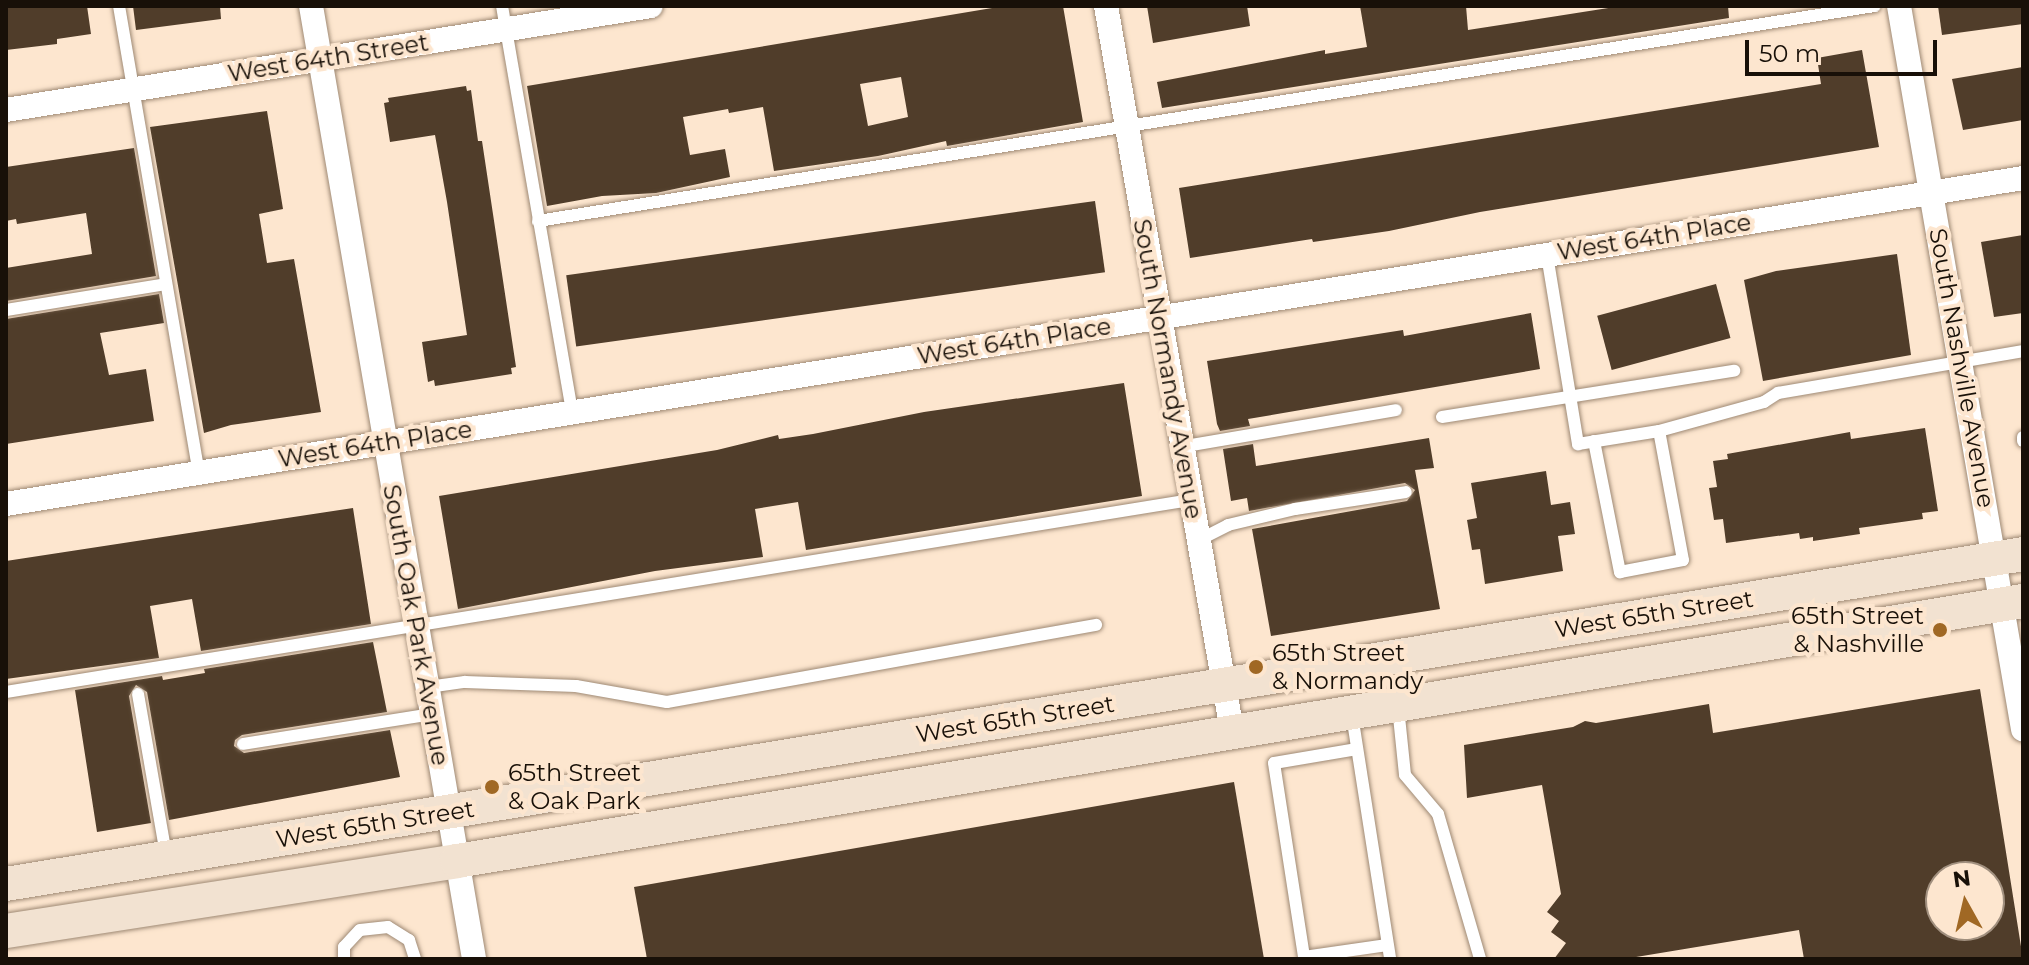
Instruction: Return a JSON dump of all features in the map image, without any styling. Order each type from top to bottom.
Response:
[{"type":"street","name":"South Oak Park Avenue","points":[[311,6],[474,959]]},
{"type":"street","name":"West 64th Street","points":[[6,110],[320,59],[504,18],[651,6]]},
{"type":"street","name":"South Normandy Avenue","points":[[1106,6],[1180,447],[1232,731]]},
{"type":"street","name":"South Nashville Avenue","points":[[1899,6],[1961,362],[2009,556],[2023,729]]},
{"type":"street","name":"West 64th Place","points":[[6,504],[2023,178]]},
{"type":"street","name":"West 65th Street","points":[[6,884],[2009,556]]},
{"type":"street","name":"West 65th Street","points":[[6,931],[457,861],[2012,603]]},
{"type":"lane","points":[[119,6],[199,473]]},
{"type":"lane","points":[[538,221],[1875,6]]},
{"type":"lane","points":[[504,18],[572,412]]},
{"type":"lane","points":[[1547,255],[1578,444],[1659,431],[1764,402],[1778,393],[2023,351]]},
{"type":"lane","points":[[6,310],[166,284]]},
{"type":"lane","points":[[1442,417],[1734,371]]},
{"type":"lane","points":[[1180,447],[1396,410]]},
{"type":"lane","points":[[1594,441],[1620,572],[1683,560],[1659,431]]},
{"type":"lane","points":[[1197,541],[1228,525],[1295,509],[1406,492]]},
{"type":"lane","points":[[6,692],[1190,500]]},
{"type":"lane","points":[[428,687],[465,682],[576,686],[667,702],[1096,625]]},
{"type":"lane","points":[[138,694],[167,858]]},
{"type":"lane","points":[[1397,704],[1405,775],[1438,814],[1480,959]]},
{"type":"lane","points":[[1351,712],[1390,959]]},
{"type":"lane","points":[[243,744],[433,714]]},
{"type":"lane","points":[[1357,749],[1274,763],[1278,792],[1304,957],[1387,945]]},
{"type":"lane","points":[[344,959],[344,947],[351,937],[372,927],[400,931],[409,940],[415,959]]},
{"type":"building","points":[[6,6],[87,6],[91,34],[57,39],[57,44],[6,50]]},
{"type":"building","points":[[133,6],[220,6],[221,19],[136,30]]},
{"type":"building","points":[[1004,6],[1063,6],[1083,122],[947,146],[946,141],[878,156],[774,171],[763,107],[729,113],[728,109],[683,117],[690,155],[725,149],[730,177],[656,193],[602,196],[547,206],[527,86]],"holes":[[[901,77],[908,117],[868,126],[860,84]]]},
{"type":"building","points":[[1147,6],[1247,6],[1250,26],[1153,43]]},
{"type":"building","points":[[1360,6],[1466,6],[1468,30],[1621,6],[1728,6],[1729,18],[1162,108],[1157,82],[1325,50],[1325,54],[1367,47]]},
{"type":"building","points":[[1938,6],[2023,6],[2023,24],[1942,35]]},
{"type":"building","points":[[1862,50],[1879,147],[1480,212],[1389,231],[1313,242],[1312,239],[1190,258],[1179,188],[1821,84],[1817,58]]},
{"type":"building","points":[[2023,67],[2023,120],[1963,130],[1952,79]]},
{"type":"building","points":[[466,86],[467,91],[471,90],[478,141],[482,141],[516,367],[511,368],[512,374],[435,386],[434,380],[428,382],[422,342],[467,335],[435,135],[390,142],[384,103],[389,102],[388,98]]},
{"type":"building","points":[[267,111],[283,209],[259,214],[267,263],[294,259],[321,412],[231,425],[204,433],[150,127]]},
{"type":"building","points":[[134,148],[156,276],[6,301],[6,268],[92,254],[86,213],[17,224],[16,219],[6,221],[6,167]]},
{"type":"building","points":[[1095,201],[1105,272],[576,347],[566,275]]},
{"type":"building","points":[[2023,235],[2023,313],[1994,317],[1981,242]]},
{"type":"building","points":[[1897,254],[1911,355],[1763,381],[1744,280],[1776,271]]},
{"type":"building","points":[[1716,284],[1730,338],[1612,370],[1597,316]]},
{"type":"building","points":[[159,294],[164,323],[100,333],[109,375],[146,369],[154,421],[6,444],[6,319]]},
{"type":"building","points":[[1531,313],[1540,369],[1248,419],[1250,426],[1220,431],[1217,424],[1207,361],[1403,330],[1404,336]]},
{"type":"building","points":[[1124,383],[1142,496],[806,550],[798,502],[755,509],[763,557],[655,571],[458,609],[439,496],[717,450],[778,435],[779,439],[813,434],[924,412]]},
{"type":"building","points":[[1925,428],[1938,511],[1922,513],[1923,519],[1859,528],[1860,534],[1813,541],[1813,537],[1800,539],[1799,533],[1726,543],[1723,519],[1714,520],[1709,488],[1717,487],[1713,461],[1728,459],[1727,454],[1850,432],[1851,439]]},
{"type":"building","points":[[1429,438],[1434,468],[1415,470],[1440,609],[1271,636],[1252,529],[1407,501],[1415,490],[1405,483],[1249,511],[1247,498],[1231,501],[1223,449],[1253,444],[1256,466]]},
{"type":"building","points":[[1546,471],[1551,505],[1570,502],[1575,534],[1558,536],[1563,571],[1485,584],[1480,549],[1472,550],[1467,520],[1477,518],[1471,483]]},
{"type":"building","points":[[353,508],[371,624],[201,651],[192,599],[150,606],[159,658],[6,679],[6,561]]},
{"type":"building","points":[[373,642],[387,712],[242,735],[235,740],[234,746],[244,753],[390,730],[400,777],[169,820],[147,692],[136,685],[129,696],[151,823],[97,832],[75,690],[162,676],[163,680],[205,673],[204,669]]},
{"type":"building","points":[[1980,689],[2023,959],[1804,959],[1799,930],[1624,959],[1554,959],[1566,943],[1551,932],[1559,921],[1547,912],[1561,894],[1542,785],[1467,798],[1464,745],[1573,727],[1585,721],[1596,723],[1709,704],[1713,733]]},
{"type":"building","points":[[1234,782],[1264,959],[647,959],[634,887]]},
{"type":"place","name":"65th Street & Nashville","points":[[1940,630]]},
{"type":"place","name":"65th Street & Normandy","points":[[1256,667]]},
{"type":"place","name":"65th Street & Oak Park","points":[[492,787]]}]
